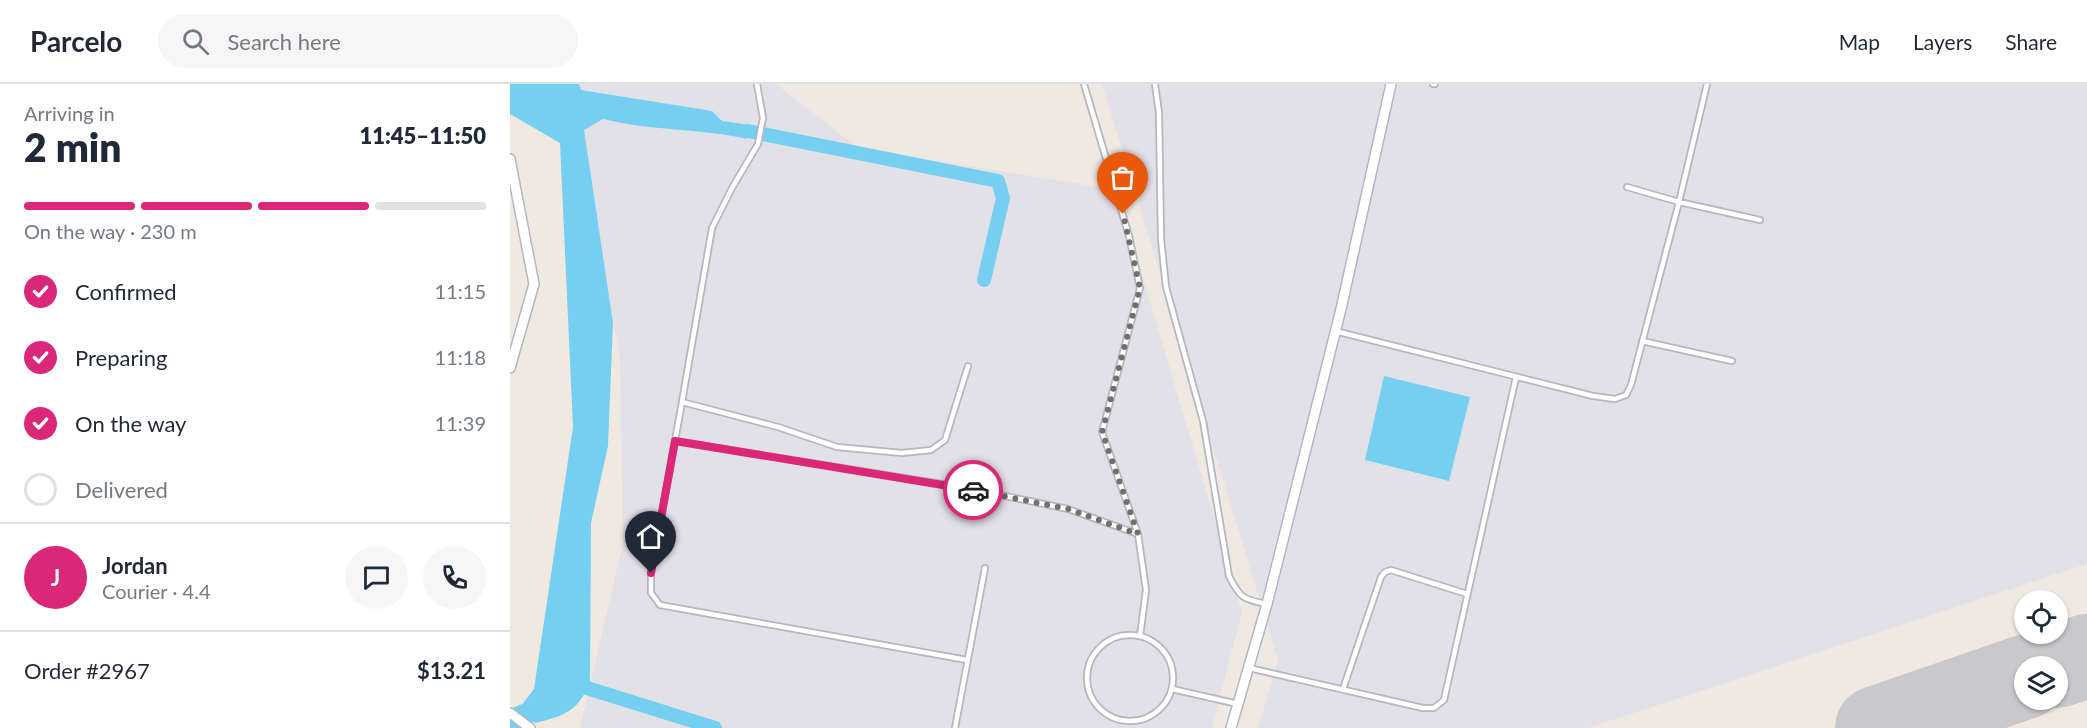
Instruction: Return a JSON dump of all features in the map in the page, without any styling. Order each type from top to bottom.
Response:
[{"type":"street","points":[[1232,728],[1267,604],[1335,332],[1391,84]]},
{"type":"street","points":[[510,159],[534,284],[510,368]]},
{"type":"street","points":[[510,713],[530,728]]},
{"type":"lane","points":[[757,84],[763,118],[758,144],[712,228],[651,573],[651,593],[660,605],[967,660]]},
{"type":"lane","points":[[1084,84],[1129,236],[1140,288],[1102,432],[1138,534],[1146,590],[1140,636]]},
{"type":"lane","points":[[1155,84],[1159,113],[1161,239],[1166,287],[1203,422],[1228,576],[1238,594],[1267,604]]},
{"type":"lane","points":[[1335,332],[1593,396],[1615,399],[1626,395],[1631,385],[1679,202],[1707,84]]},
{"type":"lane","points":[[1627,187],[1679,202],[1760,220]]},
{"type":"lane","points":[[1642,341],[1732,361]]},
{"type":"lane","points":[[682,402],[778,427],[837,447],[902,453],[931,450],[945,440],[968,366]]},
{"type":"lane","points":[[1248,668],[1424,708],[1434,708],[1444,700],[1516,377]]},
{"type":"lane","points":[[675,441],[967,488],[1068,509],[1138,534]]},
{"type":"lane","points":[[955,728],[985,568]]},
{"type":"lane","points":[[1343,689],[1385,572],[1391,570],[1467,594]]},
{"type":"lane","points":[[1126,635],[1140,636],[1154,642],[1165,652],[1172,665],[1174,679],[1172,689],[1165,705],[1155,714],[1143,720],[1131,722],[1118,720],[1105,713],[1095,702],[1089,689],[1088,674],[1091,660],[1100,648],[1112,639],[1126,635]]},
{"type":"lane","points":[[1172,689],[1238,704]]},
{"type":"lane","points":[[1115,728],[1118,720]]},
{"type":"shaded area","points":[[567,84],[776,84],[858,148],[1117,190],[1242,612],[1212,728],[580,728],[623,543],[620,358]]},
{"type":"shaded area","points":[[1102,84],[2087,84],[2087,564],[1588,728],[1258,728],[1278,660]]},
{"type":"water","points":[[510,84],[579,84],[581,90],[712,111],[722,121],[749,125],[747,139],[729,135],[639,126],[603,119],[584,130],[613,323],[608,446],[591,523],[590,680],[581,699],[570,710],[554,718],[535,723],[518,710],[534,689],[573,427],[560,143],[510,114]]},
{"type":"water","points":[[1384,376],[1470,397],[1449,481],[1365,460]]},
{"type":"waterway","points":[[748,131],[998,181],[1003,198],[984,280]]},
{"type":"waterway","points":[[587,688],[715,728]]},
{"type":"waterway","points":[[510,721],[524,715]]},
{"type":"runway","points":[[2068,662],[2087,656]]},
{"type":"runway","points":[[1877,728],[2014,681]]},
{"type":"way so far","points":[[973,490],[1068,509],[1138,534],[1102,432],[1140,288],[1123,214]]},
{"type":"route","points":[[651,573],[675,441],[973,490]]}]
